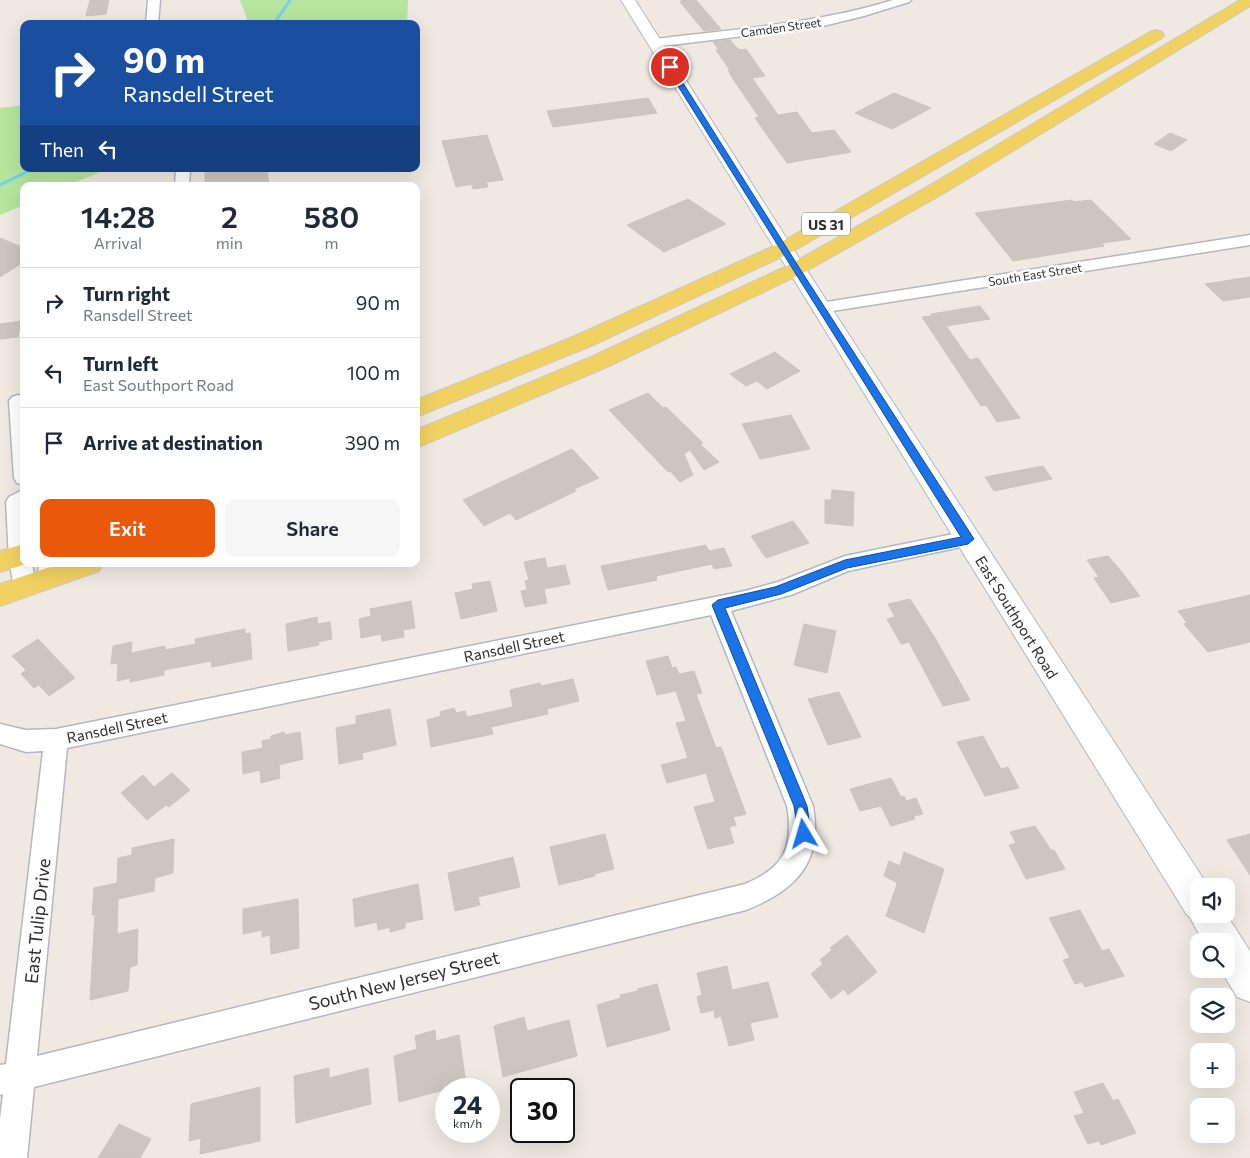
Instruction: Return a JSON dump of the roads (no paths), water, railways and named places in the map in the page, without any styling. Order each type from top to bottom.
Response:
[{"type":"main road","name":"East Southport Road","points":[[628,0],[820,308],[1190,889]]},
{"type":"main road","name":"US 31","points":[[420,407],[584,341],[783,249],[1216,0]]},
{"type":"main road","name":"US 31","points":[[420,438],[599,362],[796,269],[939,188],[1250,0]]},
{"type":"main road","points":[[31,580],[78,567]]},
{"type":"main road","points":[[1235,960],[1250,984]]},
{"type":"street","points":[[152,20],[154,0]]},
{"type":"street","name":"Camden Street","points":[[655,42],[823,22],[905,0]]},
{"type":"street","name":"South East Street","points":[[820,308],[1250,240]]},
{"type":"street","points":[[14,401],[20,447]]},
{"type":"street","points":[[15,557],[16,502],[20,499]]},
{"type":"street","name":"Ransdell Street","points":[[56,740],[718,605],[777,591],[845,564],[968,539]]},
{"type":"street","points":[[22,567],[31,580]]},
{"type":"street","name":"South New Jersey Street","points":[[10,1077],[746,897],[776,882],[796,861],[804,834],[800,806],[718,605]]},
{"type":"street","points":[[0,734],[26,741],[56,740]]},
{"type":"street","name":"East Tulip Drive","points":[[11,1158],[10,1077],[56,740]]},
{"type":"waterway","points":[[277,20],[290,0]]},
{"type":"waterway","points":[[0,185],[27,172]]}]
